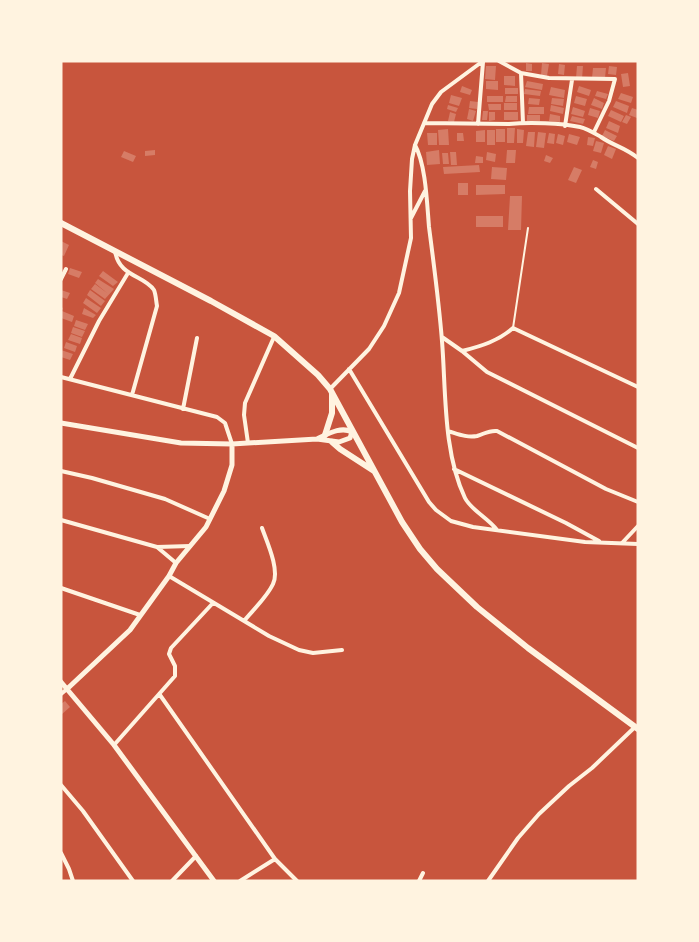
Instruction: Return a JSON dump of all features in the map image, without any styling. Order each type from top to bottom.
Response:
[{"type":"main road","points":[[61,223],[212,301],[274,336],[318,375],[331,391],[402,522],[420,549],[452,584],[528,648],[636,728]]},
{"type":"main road","points":[[325,436],[332,413],[331,391]]},
{"type":"main road","points":[[332,442],[376,472]]},
{"type":"street","points":[[499,61],[521,73],[548,78],[572,80],[615,79],[608,101],[594,132]]},
{"type":"street","points":[[331,391],[369,349],[384,326],[399,293],[411,238],[411,167],[415,145],[432,104],[441,92],[483,62]]},
{"type":"street","points":[[478,124],[483,62]]},
{"type":"street","points":[[521,73],[523,123]]},
{"type":"street","points":[[565,126],[572,80]]},
{"type":"street","points":[[424,124],[523,123],[580,127],[625,148],[638,158]]},
{"type":"street","points":[[415,145],[420,154],[425,191],[442,337],[448,432],[454,469],[468,502],[490,521],[497,530]]},
{"type":"street","points":[[596,189],[638,224]]},
{"type":"street","points":[[411,219],[425,191]]},
{"type":"street","points":[[115,250],[116,257],[128,273],[152,288],[157,306],[132,395]]},
{"type":"street","points":[[61,279],[66,269]]},
{"type":"street","points":[[70,379],[99,321],[128,273]]},
{"type":"street","points":[[462,351],[501,338],[513,328],[638,387]]},
{"type":"street","points":[[248,443],[244,415],[245,403],[274,336]]},
{"type":"street","points":[[442,337],[487,372],[638,448]]},
{"type":"street","points":[[183,409],[197,338]]},
{"type":"street","points":[[349,369],[428,502],[451,521],[473,527],[585,542],[600,541],[638,544]]},
{"type":"street","points":[[61,377],[222,419],[232,444],[232,465],[224,491],[210,519],[176,563],[169,576],[130,630],[61,694]]},
{"type":"street","points":[[61,423],[181,443],[232,444],[317,439],[332,442],[350,438],[352,432],[347,429],[317,439]]},
{"type":"street","points":[[448,432],[469,437],[497,431],[606,489],[638,502]]},
{"type":"street","points":[[454,469],[600,541]]},
{"type":"street","points":[[61,471],[92,478],[165,500],[210,519]]},
{"type":"street","points":[[61,520],[157,547],[190,546]]},
{"type":"street","points":[[622,543],[638,526]]},
{"type":"street","points":[[244,621],[273,584],[275,577],[272,556],[262,528]]},
{"type":"street","points":[[157,547],[176,563]]},
{"type":"street","points":[[169,576],[269,636],[299,650],[313,653],[342,650]]},
{"type":"street","points":[[61,588],[140,615]]},
{"type":"street","points":[[114,745],[173,679],[176,672],[175,666],[170,659],[171,648],[213,603]]},
{"type":"street","points":[[61,682],[114,745],[214,881]]},
{"type":"street","points":[[160,695],[275,859],[297,881]]},
{"type":"street","points":[[488,881],[518,838],[539,814],[636,728]]},
{"type":"street","points":[[61,785],[83,811],[133,881]]},
{"type":"street","points":[[61,853],[70,869],[73,881]]},
{"type":"street","points":[[172,881],[196,856]]},
{"type":"street","points":[[240,881],[275,859]]},
{"type":"street","points":[[418,881],[423,873]]},
{"type":"lane","points":[[513,328],[528,228]]},
{"type":"building","points":[[526,63],[532,64],[532,71],[526,71]]},
{"type":"building","points":[[542,63],[549,64],[547,76],[541,75]]},
{"type":"building","points":[[559,64],[565,65],[564,75],[558,74]]},
{"type":"building","points":[[486,66],[496,66],[495,80],[485,79]]},
{"type":"building","points":[[577,66],[583,66],[582,79],[576,78]]},
{"type":"building","points":[[609,66],[617,67],[616,75],[608,74]]},
{"type":"building","points":[[593,68],[606,68],[605,78],[592,78]]},
{"type":"building","points":[[628,73],[630,86],[623,87],[621,74]]},
{"type":"building","points":[[504,76],[515,76],[515,86],[504,85]]},
{"type":"building","points":[[486,81],[498,81],[498,90],[486,89]]},
{"type":"building","points":[[527,81],[543,84],[542,90],[525,87]]},
{"type":"building","points":[[462,86],[472,90],[470,95],[460,92]]},
{"type":"building","points":[[579,86],[591,90],[589,96],[577,92]]},
{"type":"building","points":[[551,87],[565,90],[564,98],[549,95]]},
{"type":"building","points":[[505,88],[518,88],[518,94],[505,94]]},
{"type":"building","points":[[525,89],[541,91],[540,96],[524,94]]},
{"type":"building","points":[[597,91],[608,94],[606,99],[595,96]]},
{"type":"building","points":[[621,93],[633,97],[631,103],[618,99]]},
{"type":"building","points":[[451,95],[462,98],[459,106],[449,103]]},
{"type":"building","points":[[487,96],[503,96],[503,102],[487,102]]},
{"type":"building","points":[[506,96],[517,96],[517,102],[505,102]]},
{"type":"building","points":[[576,96],[587,99],[585,106],[574,103]]},
{"type":"building","points":[[529,98],[540,99],[539,105],[528,104]]},
{"type":"building","points":[[552,98],[564,99],[563,106],[551,104]]},
{"type":"building","points":[[594,98],[604,103],[602,109],[591,105]]},
{"type":"building","points":[[470,101],[478,102],[477,109],[469,108]]},
{"type":"building","points":[[616,101],[629,106],[627,113],[613,107]]},
{"type":"building","points":[[504,103],[517,103],[517,110],[504,110]]},
{"type":"building","points":[[488,104],[501,104],[501,110],[489,110]]},
{"type":"building","points":[[448,105],[458,108],[456,112],[447,109]]},
{"type":"building","points":[[551,105],[564,108],[563,114],[550,111]]},
{"type":"building","points":[[529,107],[544,107],[544,114],[528,114]]},
{"type":"building","points":[[573,107],[585,111],[583,117],[571,114]]},
{"type":"building","points":[[590,108],[600,111],[598,118],[588,115]]},
{"type":"building","points":[[632,108],[638,110],[637,118],[629,115]]},
{"type":"building","points":[[469,109],[476,111],[473,121],[467,119]]},
{"type":"building","points":[[611,110],[624,116],[621,122],[608,116]]},
{"type":"building","points":[[483,111],[488,111],[487,120],[482,120]]},
{"type":"building","points":[[450,112],[456,114],[454,122],[448,121]]},
{"type":"building","points":[[489,112],[495,112],[495,120],[489,121]]},
{"type":"building","points":[[504,112],[518,112],[518,120],[504,120]]},
{"type":"building","points":[[550,114],[560,116],[560,122],[549,121]]},
{"type":"building","points":[[527,115],[540,115],[540,121],[527,121]]},
{"type":"building","points":[[626,115],[631,117],[627,124],[622,122]]},
{"type":"building","points":[[572,116],[585,119],[583,124],[570,121]]},
{"type":"building","points":[[609,121],[620,126],[618,133],[606,128]]},
{"type":"building","points":[[507,128],[515,128],[514,143],[507,143]]},
{"type":"building","points":[[448,129],[449,145],[439,145],[438,130]]},
{"type":"building","points":[[496,129],[505,129],[505,142],[496,142]]},
{"type":"building","points":[[517,129],[524,130],[523,143],[517,143]]},
{"type":"building","points":[[485,130],[485,142],[476,142],[476,131]]},
{"type":"building","points":[[487,130],[495,130],[495,145],[487,145]]},
{"type":"building","points":[[605,130],[617,136],[614,141],[602,136]]},
{"type":"building","points":[[528,132],[535,132],[534,147],[526,146]]},
{"type":"building","points":[[538,132],[546,133],[544,148],[536,147]]},
{"type":"building","points":[[427,133],[437,133],[437,145],[428,145]]},
{"type":"building","points":[[457,133],[463,133],[464,141],[457,141]]},
{"type":"building","points":[[549,133],[555,134],[554,144],[547,143]]},
{"type":"building","points":[[558,134],[565,136],[563,145],[556,143]]},
{"type":"building","points":[[569,134],[580,137],[577,145],[567,142]]},
{"type":"building","points":[[588,137],[595,138],[593,146],[587,145]]},
{"type":"building","points":[[596,141],[604,143],[601,153],[593,151]]},
{"type":"building","points":[[608,146],[616,149],[612,159],[604,155]]},
{"type":"building","points":[[155,150],[155,155],[145,156],[145,151]]},
{"type":"building","points":[[439,150],[440,164],[427,165],[426,152]]},
{"type":"building","points":[[507,150],[516,150],[515,163],[506,163]]},
{"type":"building","points":[[124,151],[136,156],[133,162],[121,157]]},
{"type":"building","points":[[450,152],[456,152],[457,165],[451,165]]},
{"type":"building","points":[[487,152],[496,154],[495,162],[486,160]]},
{"type":"building","points":[[442,153],[448,153],[449,164],[443,164]]},
{"type":"building","points":[[546,155],[553,158],[550,163],[544,161]]},
{"type":"building","points":[[476,156],[483,157],[483,163],[475,163]]},
{"type":"building","points":[[593,160],[598,162],[596,169],[590,167]]},
{"type":"building","points":[[479,165],[480,172],[444,174],[443,167]]},
{"type":"building","points":[[492,167],[507,168],[506,180],[491,179]]},
{"type":"building","points":[[574,167],[582,170],[576,183],[568,180]]},
{"type":"building","points":[[458,183],[468,183],[468,195],[458,195]]},
{"type":"building","points":[[476,185],[505,185],[505,194],[476,195]]},
{"type":"building","points":[[510,196],[522,196],[521,230],[508,230]]},
{"type":"building","points":[[476,216],[503,216],[503,227],[476,227]]},
{"type":"building","points":[[61,241],[69,245],[64,256],[61,255]]},
{"type":"building","points":[[70,268],[82,272],[79,278],[68,274]]},
{"type":"building","points":[[103,271],[118,282],[113,286],[99,276]]},
{"type":"building","points":[[98,279],[114,289],[105,299],[91,289],[95,284],[107,293],[95,283]]},
{"type":"building","points":[[61,290],[70,293],[67,299],[61,297]]},
{"type":"building","points":[[90,290],[105,301],[101,306],[87,295]]},
{"type":"building","points":[[86,298],[101,308],[97,313],[83,303]]},
{"type":"building","points":[[61,307],[63,308],[62,311],[74,316],[72,322],[61,318]]},
{"type":"building","points":[[84,308],[96,315],[93,318],[82,314]]},
{"type":"building","points":[[76,320],[88,324],[85,330],[74,326]]},
{"type":"building","points":[[73,327],[85,331],[82,337],[71,333]]},
{"type":"building","points":[[71,334],[82,338],[80,344],[68,340]]},
{"type":"building","points":[[66,342],[77,346],[75,352],[64,348]]},
{"type":"building","points":[[61,350],[73,354],[70,360],[61,357]]},
{"type":"building","points":[[65,701],[70,707],[61,715],[61,704]]}]
